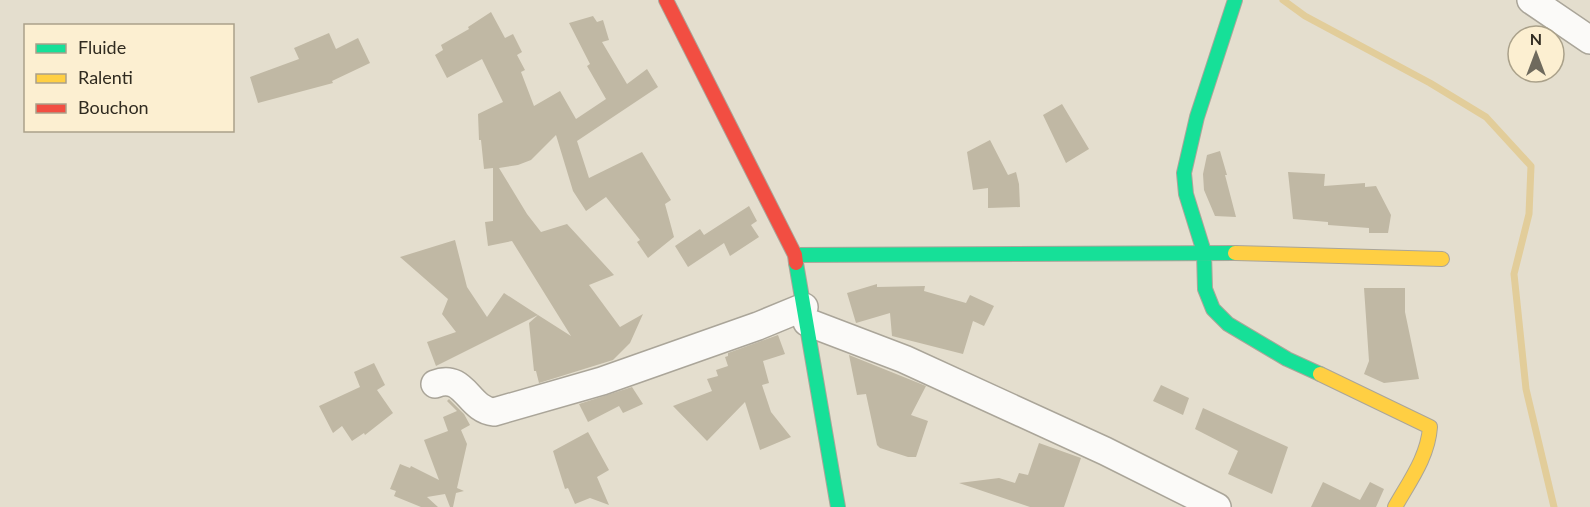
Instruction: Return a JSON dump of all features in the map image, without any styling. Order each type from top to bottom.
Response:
[{"type":"street","points":[[666,0],[795,255],[838,507]]},
{"type":"street","points":[[1235,0],[1197,117],[1184,173],[1186,194],[1204,252],[1205,289],[1214,309],[1228,324],[1287,359],[1423,422],[1430,428],[1430,436],[1425,449],[1395,507]]},
{"type":"street","points":[[1531,0],[1590,40]]},
{"type":"street","points":[[795,255],[1204,252],[1442,259]]},
{"type":"street","points":[[435,384],[444,381],[456,383],[483,410],[494,412],[602,381],[805,314],[1105,451],[1217,507]]},
{"type":"building","points":[[491,12],[505,38],[513,34],[522,52],[517,55],[525,70],[521,72],[534,106],[560,91],[576,119],[606,99],[587,66],[590,64],[569,23],[593,16],[597,22],[603,20],[609,40],[602,42],[627,84],[647,69],[658,87],[577,141],[589,178],[642,152],[671,200],[665,204],[674,237],[648,258],[637,242],[640,240],[606,197],[586,211],[573,191],[556,135],[531,160],[499,168],[527,214],[541,232],[567,224],[614,275],[589,285],[620,327],[643,314],[630,343],[613,360],[539,383],[536,371],[534,371],[529,323],[538,315],[571,336],[512,241],[488,246],[485,222],[493,221],[493,168],[484,169],[481,140],[479,140],[478,114],[503,102],[482,59],[447,78],[435,55],[443,50],[441,45],[469,29],[468,27]]},
{"type":"building","points":[[329,33],[336,49],[358,38],[370,63],[332,81],[333,83],[258,103],[250,77],[299,59],[294,48]]},
{"type":"building","points":[[1062,104],[1089,149],[1066,163],[1043,115]]},
{"type":"building","points":[[990,140],[1008,175],[1016,172],[1020,207],[988,208],[988,188],[973,190],[967,152]]},
{"type":"building","points":[[1220,151],[1236,217],[1215,216],[1204,190],[1203,174],[1207,155]]},
{"type":"building","points":[[1288,172],[1325,174],[1324,186],[1365,183],[1365,187],[1376,186],[1391,215],[1388,233],[1369,233],[1369,228],[1328,225],[1328,222],[1293,219]]},
{"type":"building","points":[[749,206],[757,221],[751,225],[759,237],[730,256],[724,243],[688,267],[675,246],[700,229],[704,235]]},
{"type":"building","points":[[455,240],[467,287],[487,317],[504,293],[538,315],[436,366],[427,342],[456,332],[442,314],[448,299],[400,257]]},
{"type":"building","points":[[877,284],[877,287],[925,286],[924,291],[966,303],[970,295],[994,306],[984,326],[973,321],[963,354],[892,336],[890,313],[856,323],[847,293]]},
{"type":"building","points":[[1364,288],[1405,288],[1405,312],[1419,379],[1384,383],[1364,374],[1369,361]]},
{"type":"building","points":[[778,335],[785,354],[763,361],[769,383],[762,385],[771,412],[791,437],[760,450],[745,402],[707,441],[673,406],[712,391],[707,379],[718,376],[716,370],[728,366],[725,357],[728,353]]},
{"type":"building","points":[[849,355],[926,386],[911,415],[928,421],[916,457],[908,457],[877,445],[866,394],[857,395]]},
{"type":"building","points":[[374,363],[385,385],[377,390],[393,413],[365,435],[364,433],[352,441],[342,426],[333,433],[319,406],[360,387],[354,372]]},
{"type":"building","points":[[1161,385],[1189,398],[1183,415],[1153,401]]},
{"type":"building","points":[[632,387],[643,404],[623,413],[619,406],[588,422],[579,404]]},
{"type":"building","points":[[449,399],[464,414],[470,425],[461,430],[467,444],[457,488],[464,491],[456,493],[453,507],[450,507],[445,494],[427,497],[438,507],[421,507],[394,496],[396,491],[390,489],[400,464],[410,468],[411,466],[439,480],[424,440],[448,431],[443,417],[457,411],[447,401]]},
{"type":"building","points":[[1203,408],[1288,447],[1272,494],[1228,474],[1238,451],[1195,429]]},
{"type":"building","points":[[588,432],[609,470],[597,477],[609,505],[590,498],[575,504],[568,488],[565,489],[553,451]]},
{"type":"building","points":[[1039,443],[1081,458],[1064,507],[1030,507],[959,483],[999,478],[1015,483],[1019,473],[1028,475]]},
{"type":"building","points":[[1323,482],[1360,500],[1370,482],[1384,489],[1376,507],[1311,507]]},
{"type":"waterway","points":[[1283,0],[1305,16],[1430,83],[1486,117],[1531,166],[1529,214],[1514,274],[1526,389],[1554,507]]},
{"type":"traffic: fast","points":[[1235,0],[1197,117],[1184,173],[1186,194],[1204,252],[1205,289],[1213,309],[1228,324],[1287,359],[1320,374]]},
{"type":"traffic: fast","points":[[795,255],[1235,253]]},
{"type":"traffic: fast","points":[[796,263],[838,507]]},
{"type":"traffic: slow","points":[[1235,253],[1442,259]]},
{"type":"traffic: slow","points":[[1320,374],[1430,427],[1422,459],[1395,507]]},
{"type":"traffic: jam","points":[[666,0],[795,255],[796,263]]}]
